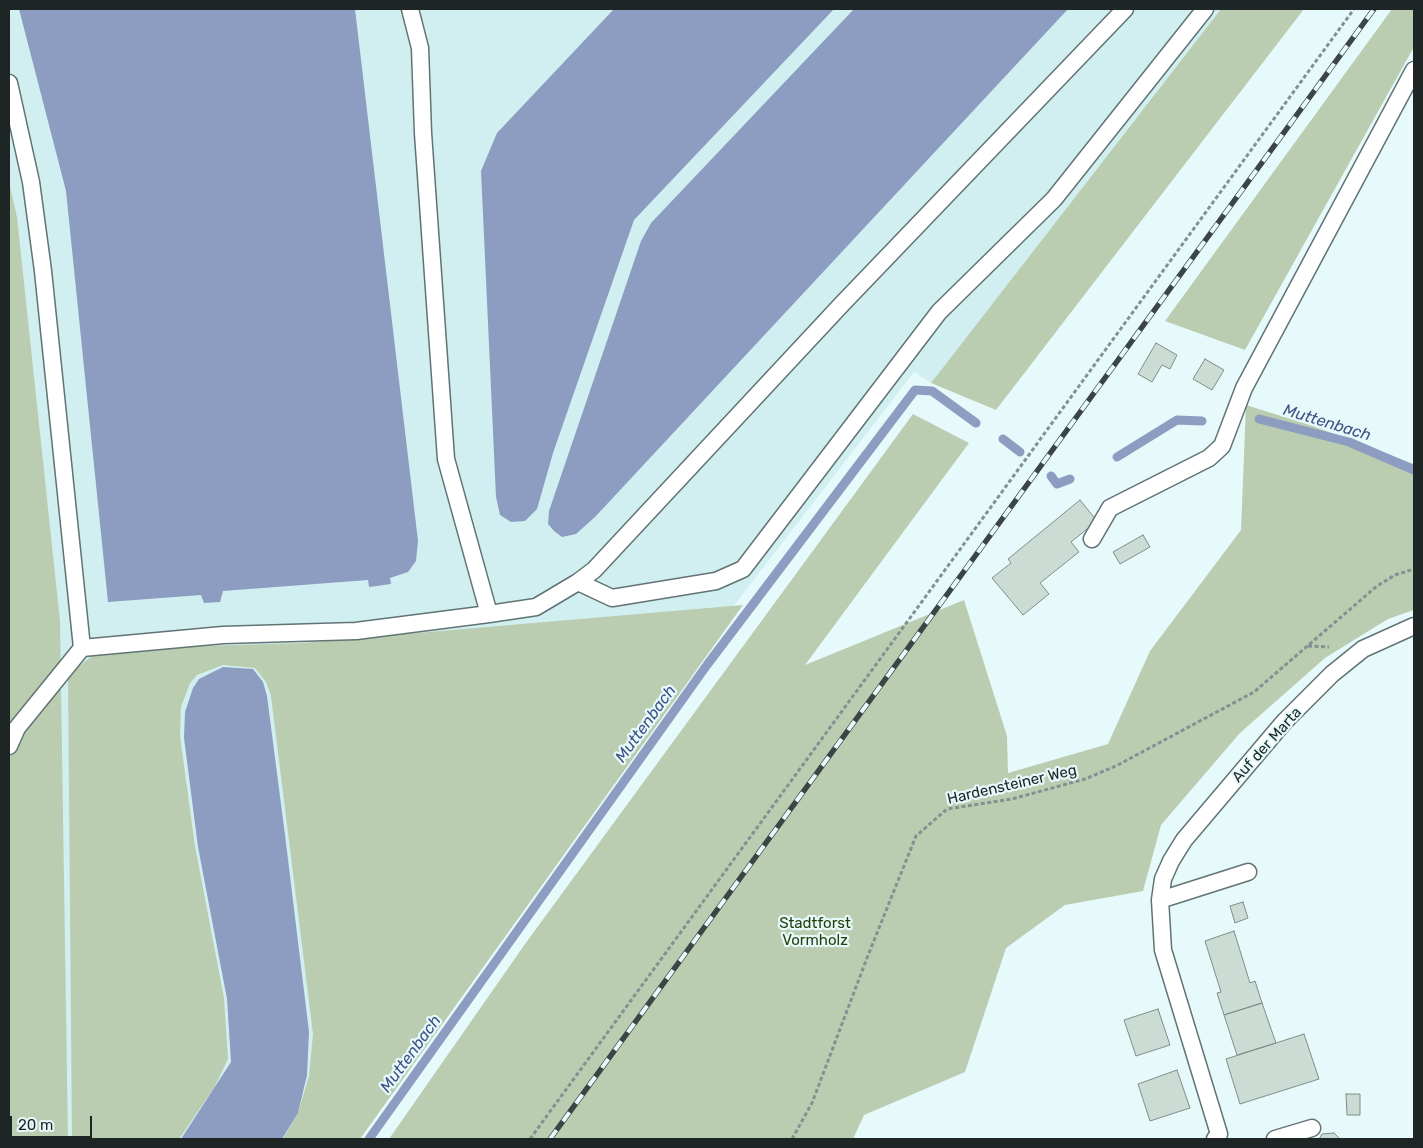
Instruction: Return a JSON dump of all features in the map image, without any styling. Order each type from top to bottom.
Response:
[{"type":"lane","points":[[410,9],[420,48],[423,133],[446,459],[489,614]]},
{"type":"lane","points":[[82,648],[224,635],[356,631],[489,614],[536,607],[578,582],[594,570],[842,304],[1125,9]]},
{"type":"lane","points":[[578,582],[612,598],[716,580],[743,569],[938,312],[1054,199],[1206,9]]},
{"type":"lane","points":[[1092,539],[1110,508],[1209,458],[1222,446],[1244,388],[1414,70]]},
{"type":"lane","points":[[9,83],[31,182],[43,271],[82,648],[17,728],[9,746]]},
{"type":"lane","name":"Auf der Marta","points":[[1214,1139],[1219,1134],[1163,950],[1160,900],[1163,879],[1170,861],[1184,840],[1284,722],[1332,674],[1363,649],[1414,626]]},
{"type":"lane","points":[[1160,900],[1248,872]]},
{"type":"lane","points":[[1275,1139],[1312,1128]]},
{"type":"path","points":[[530,1139],[1354,9]]},
{"type":"path","name":"Hardensteiner Weg","points":[[792,1139],[812,1103],[916,836],[947,809],[1012,799],[1085,780],[1185,729],[1254,692],[1376,586],[1395,574],[1414,569]]},
{"type":"shaded area","points":[[9,9],[1221,9],[931,383],[914,372],[669,690],[353,1139],[9,1139]]},
{"type":"green space","points":[[1221,9],[1304,9],[996,410],[931,383]]},
{"type":"green space","points":[[1392,9],[1414,9],[1414,47],[1245,350],[1165,321]]},
{"type":"green space","points":[[9,182],[17,217],[60,621],[68,1139],[9,1139]]},
{"type":"green space","name":"Stadtforst Vormholz","points":[[1246,405],[1310,425],[1414,464],[1414,610],[1388,619],[1325,658],[1240,733],[1161,825],[1143,891],[1065,905],[1006,948],[965,1072],[864,1115],[853,1139],[389,1139],[525,944],[913,414],[969,443],[805,665],[964,600],[1007,736],[1008,773],[1108,744],[1150,651],[1241,530]]},
{"type":"green space","points":[[743,605],[360,1139],[283,1139],[298,1113],[309,1076],[313,1034],[271,696],[266,682],[255,668],[223,665],[197,675],[190,683],[181,707],[180,736],[195,846],[224,998],[228,1059],[214,1088],[179,1139],[72,1139],[68,676],[100,649],[301,643]]},
{"type":"water","points":[[19,9],[355,9],[418,541],[416,561],[408,572],[390,578],[391,584],[369,587],[368,580],[223,591],[220,602],[204,603],[201,595],[108,602],[66,191]]},
{"type":"water","points":[[614,9],[834,9],[634,220],[553,453],[537,509],[525,521],[511,522],[500,515],[496,497],[481,171],[497,133]]},
{"type":"water","points":[[854,9],[1068,9],[595,517],[576,534],[562,537],[548,524],[549,511],[641,241],[651,223]]},
{"type":"water","points":[[223,667],[253,669],[263,682],[267,696],[285,835],[309,1032],[307,1075],[298,1113],[282,1139],[181,1139],[231,1062],[227,999],[198,847],[184,738],[185,712],[193,688],[199,679]]},
{"type":"building","points":[[1156,343],[1177,355],[1170,369],[1162,365],[1152,382],[1138,374]]},
{"type":"building","points":[[1205,359],[1224,370],[1212,390],[1193,379]]},
{"type":"building","points":[[1080,500],[1097,521],[1071,542],[1079,552],[1040,583],[1049,594],[1023,615],[992,578],[1011,563],[1008,559]]},
{"type":"building","points":[[1143,535],[1150,547],[1120,564],[1113,552]]},
{"type":"building","points":[[1243,902],[1248,918],[1235,923],[1230,906]]},
{"type":"building","points":[[1234,931],[1250,983],[1255,981],[1262,1003],[1224,1015],[1217,993],[1221,992],[1205,941]]},
{"type":"building","points":[[1262,1003],[1276,1043],[1237,1055],[1224,1015]]},
{"type":"building","points":[[1158,1009],[1170,1045],[1136,1056],[1124,1020]]},
{"type":"building","points":[[1304,1034],[1319,1079],[1240,1104],[1226,1059]]},
{"type":"building","points":[[1177,1070],[1190,1108],[1150,1121],[1138,1084]]},
{"type":"building","points":[[1346,1094],[1360,1094],[1360,1115],[1347,1115]]},
{"type":"building","points":[[1334,1133],[1340,1139],[1319,1139],[1322,1134]]},
{"type":"waterway","name":"Muttenbach","points":[[369,1139],[707,665],[915,390],[932,391],[976,423]]},
{"type":"waterway","name":"Muttenbach","points":[[1259,419],[1349,442],[1414,470]]},
{"type":"waterway","name":"Muttenbach","points":[[1117,457],[1177,420],[1202,421]]},
{"type":"waterway","name":"Muttenbach","points":[[1003,439],[1020,452]]},
{"type":"waterway","name":"Muttenbach","points":[[1051,476],[1057,484],[1070,479]]},
{"type":"railway","points":[[550,1139],[1374,9]]}]
